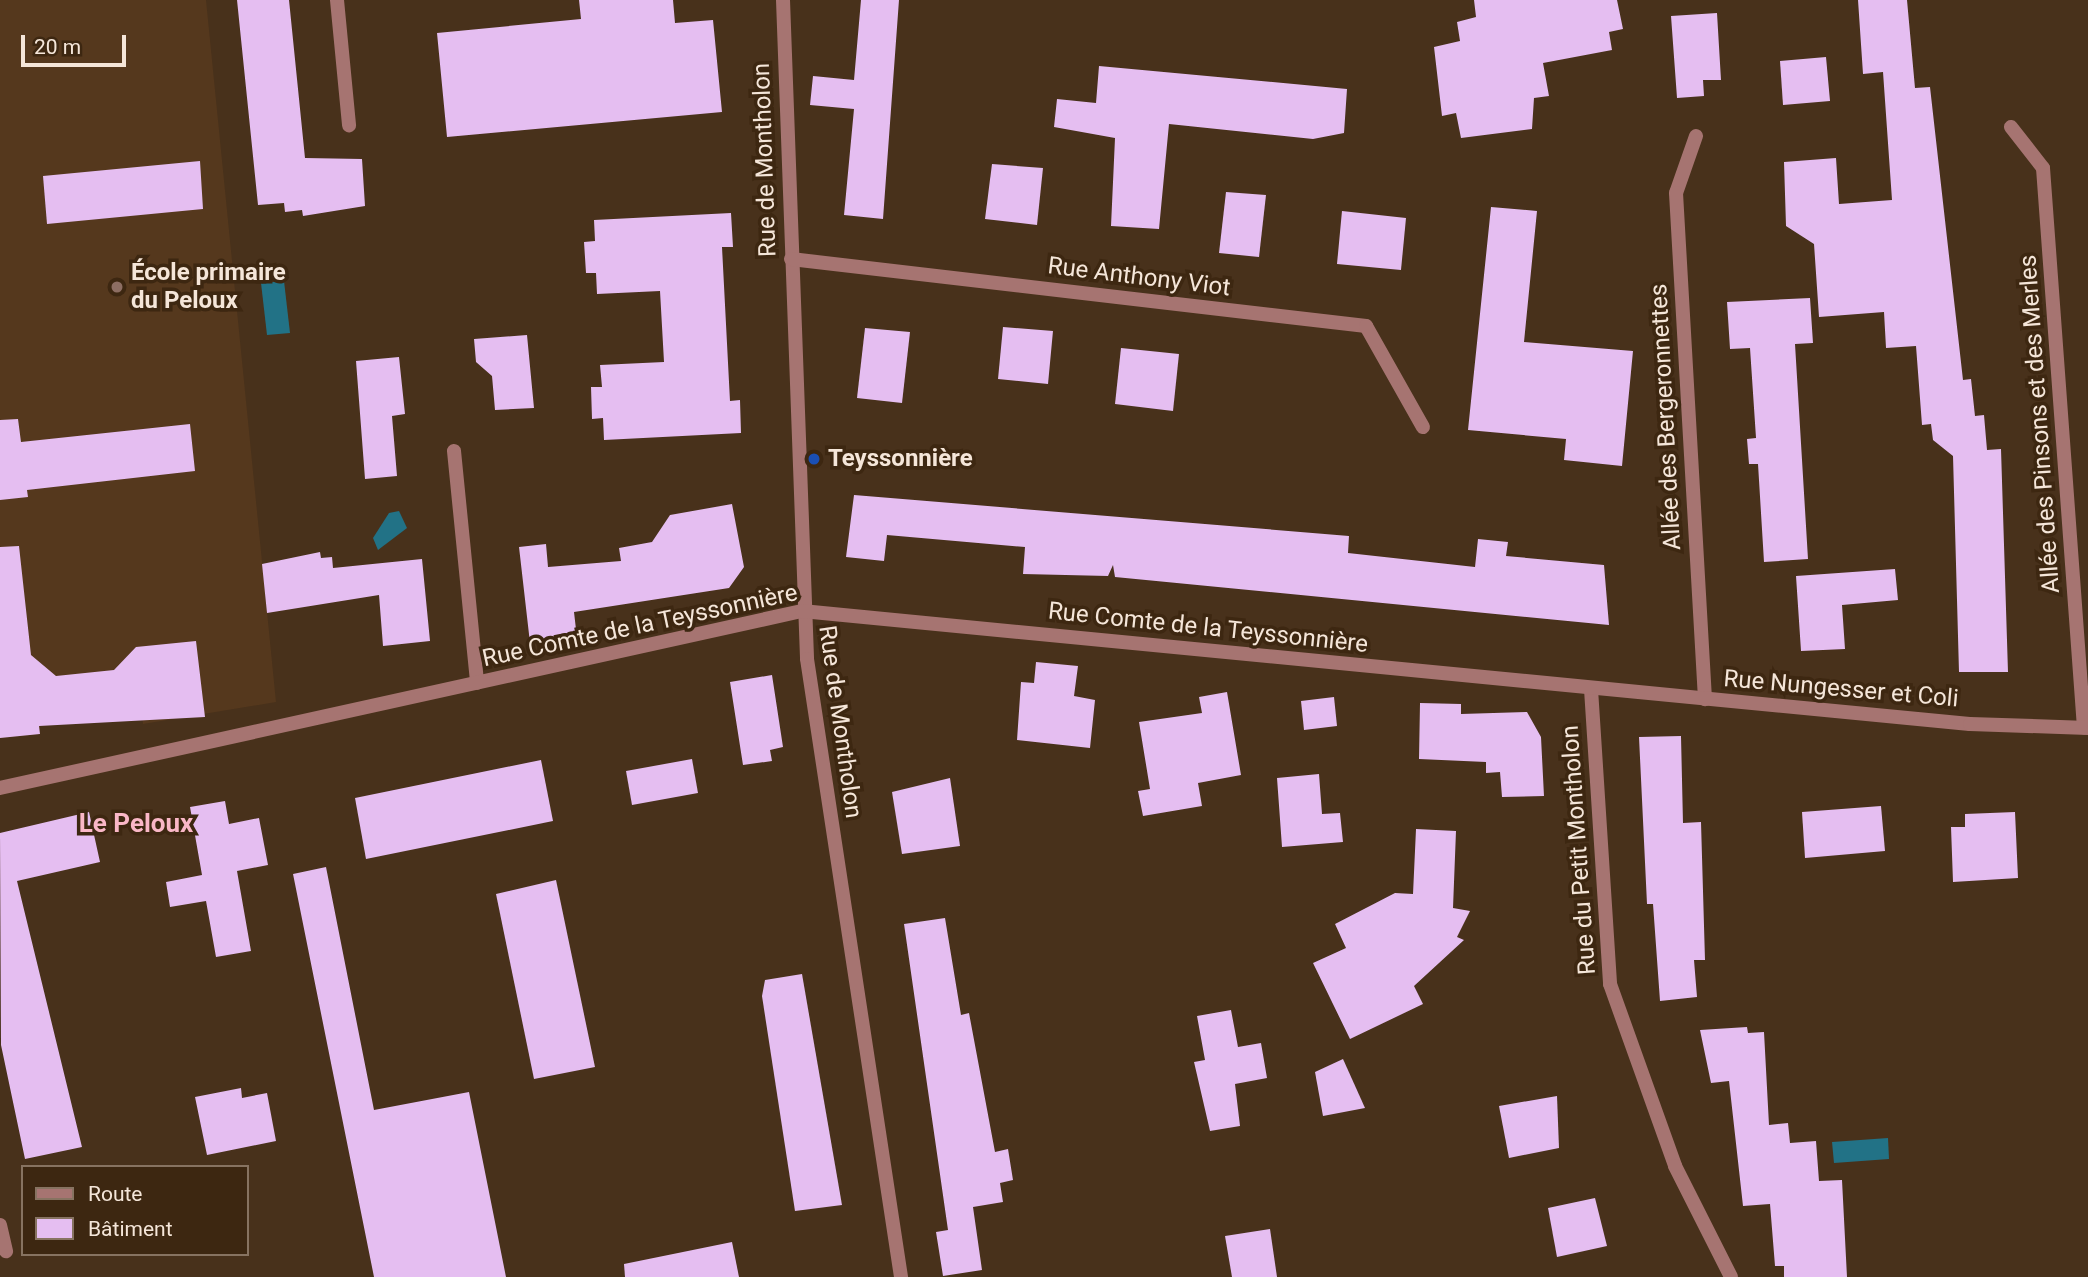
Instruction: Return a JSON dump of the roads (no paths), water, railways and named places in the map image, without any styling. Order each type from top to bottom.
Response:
[{"type":"street","points":[[337,0],[349,125]]},
{"type":"street","name":"Rue de Montholon","points":[[783,0],[802,611],[901,1277]]},
{"type":"street","name":"Allée des Pinsons et des Merles","points":[[2011,127],[2043,168],[2086,728]]},
{"type":"street","name":"Allée des Bergeronnettes","points":[[1696,136],[1676,193],[1705,699]]},
{"type":"street","name":"Rue Anthony Viot","points":[[791,259],[1366,326],[1423,427]]},
{"type":"street","points":[[454,451],[477,683]]},
{"type":"street","name":"Rue Comte de la Teyssonnière","points":[[0,788],[802,611],[1591,689]]},
{"type":"street","name":"Rue Nungesser et Coli","points":[[1591,689],[2086,728]]},
{"type":"street","name":"Rue du Petit Montholon","points":[[1591,689],[1610,984],[1675,1166],[1731,1277]]},
{"type":"street","points":[[0,1225],[6,1251]]},
{"type":"water","points":[[284,281],[290,333],[267,335],[261,283]]},
{"type":"water","points":[[399,511],[407,528],[378,550],[373,538],[389,513]]},
{"type":"water","points":[[1888,1138],[1889,1159],[1834,1163],[1832,1142]]},
{"type":"place","name":"École primaire du Peloux","points":[[117,287]]},
{"type":"place","name":"Teyssonnière","points":[[814,459]]},
{"type":"district","name":"Le Peloux","points":[[136,824]]}]
